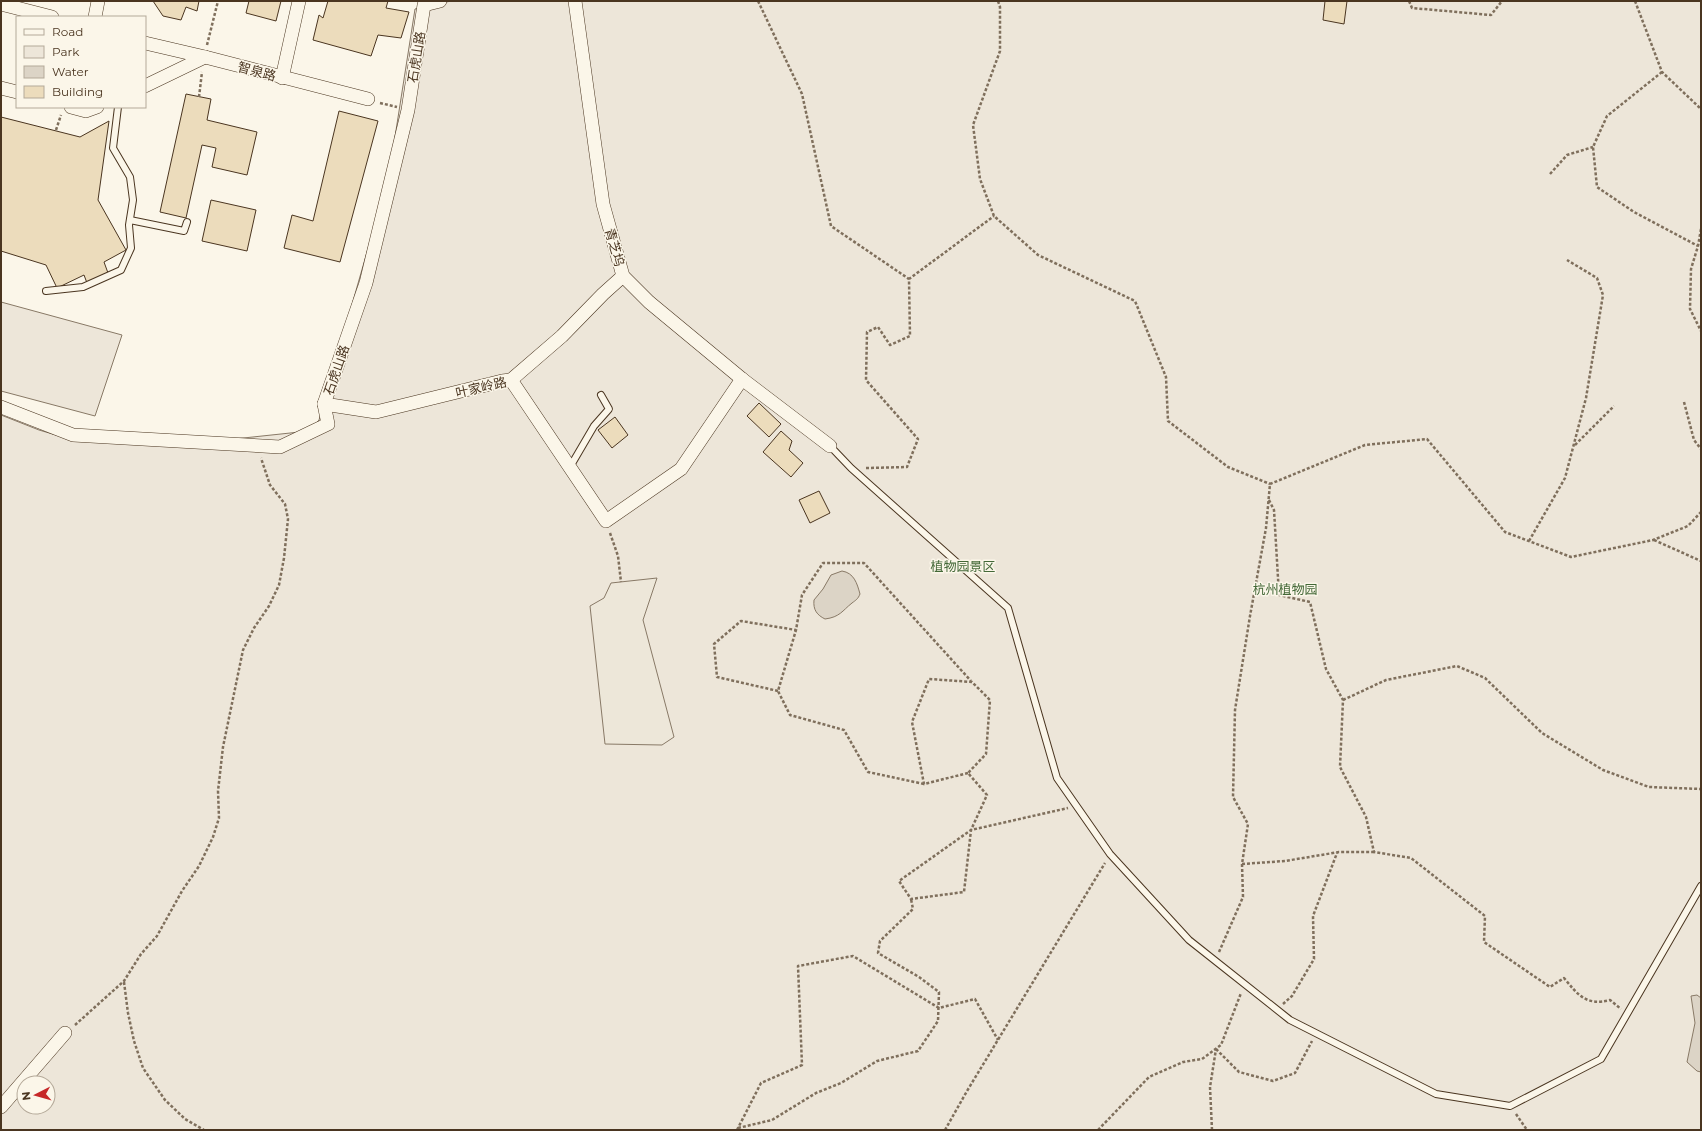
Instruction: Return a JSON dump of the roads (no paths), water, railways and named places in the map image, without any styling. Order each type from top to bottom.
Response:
[{"type":"street","points":[[95,16],[98,1]]},
{"type":"street","points":[[282,78],[299,1]]},
{"type":"street","name":"石虎山路","points":[[1,407],[73,435],[280,447],[328,424],[324,404],[366,283],[408,110],[424,5],[440,1]]},
{"type":"street","name":"青芝坞","points":[[575,1],[603,204],[623,276],[649,302],[742,379],[830,446]]},
{"type":"street","points":[[1,4],[37,15]]},
{"type":"street","name":"智泉路","points":[[146,43],[368,99]]},
{"type":"street","points":[[146,86],[205,57]]},
{"type":"street","points":[[1,88],[16,92]]},
{"type":"street","points":[[66,110],[86,111],[94,108]]},
{"type":"street","name":"叶家岭路","points":[[324,404],[376,412],[511,380],[562,336],[623,276]]},
{"type":"street","points":[[511,380],[606,521],[681,469],[742,379]]},
{"type":"street","points":[[1,1107],[65,1033]]},
{"type":"lane","points":[[46,291],[83,287],[121,270],[130,248],[130,220],[133,200],[130,176],[113,148],[118,108]]},
{"type":"lane","points":[[130,220],[184,231],[187,222]]},
{"type":"lane","points":[[570,467],[594,426],[609,409],[601,395]]},
{"type":"lane","points":[[830,446],[851,468],[1008,608],[1058,778],[1110,854],[1189,940],[1290,1020],[1436,1094],[1510,1106],[1601,1059],[1701,886]]},
{"type":"water","points":[[842,571],[852,576],[856,582],[860,594],[857,599],[840,613],[834,617],[825,619],[816,612],[814,600],[823,589],[831,575]]},
{"type":"water","points":[[1697,995],[1701,998],[1701,1072],[1697,1071],[1687,1062],[1695,1023],[1691,996]]},
{"type":"park label","name":"植物园景区","points":[[963,566]]},
{"type":"park label","name":"杭州植物园","points":[[1285,589]]}]
